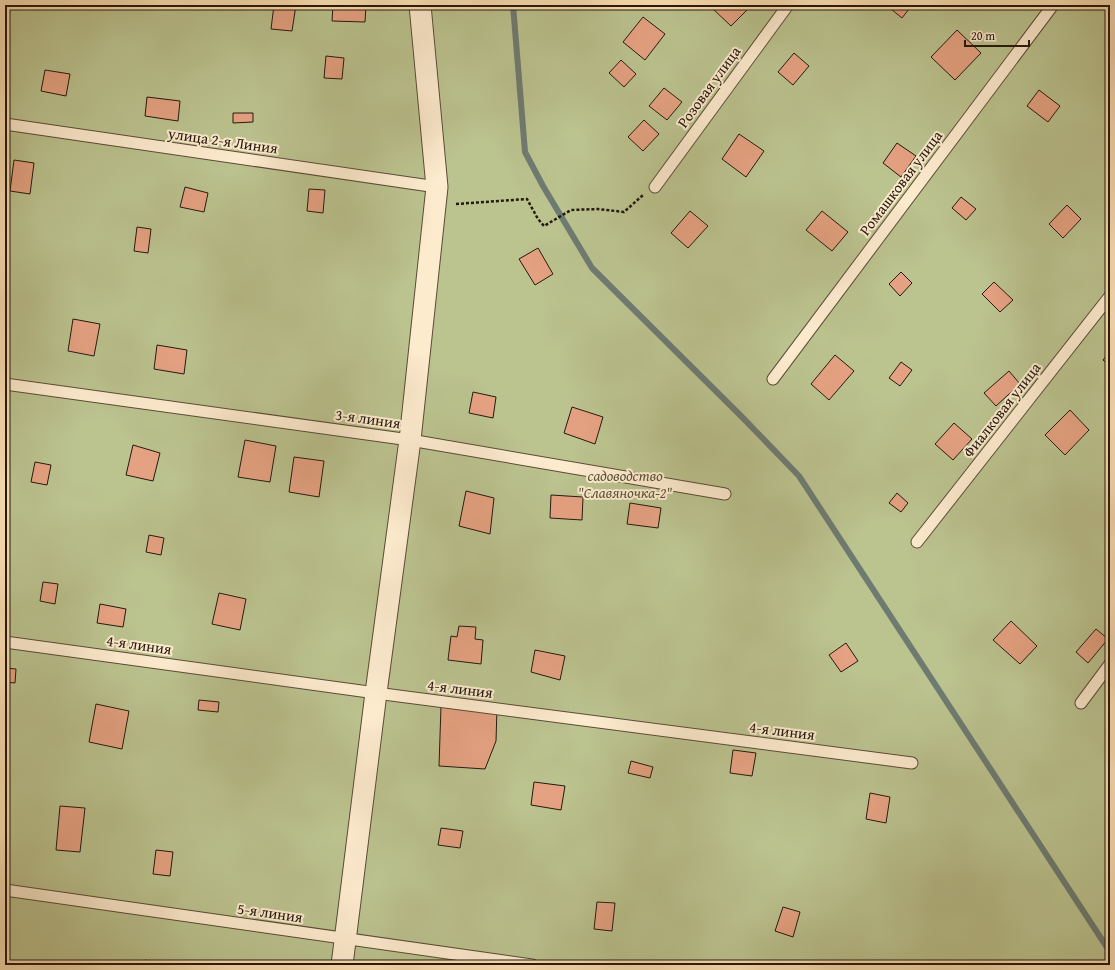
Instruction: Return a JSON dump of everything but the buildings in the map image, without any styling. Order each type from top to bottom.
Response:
[{"type":"street","points":[[342,965],[376,693],[410,440],[437,187],[420,5]]},
{"type":"lane","name":"Розовая улица","points":[[655,187],[788,5]]},
{"type":"lane","name":"Ромашковая улица","points":[[773,379],[1053,5]]},
{"type":"lane","name":"улица 2-я Линия","points":[[5,124],[437,187]]},
{"type":"lane","name":"Фиалковая улица","points":[[917,542],[1110,296]]},
{"type":"lane","name":"3-я линия","points":[[5,384],[410,440],[725,494]]},
{"type":"lane","name":"4-я линия","points":[[5,642],[376,693],[912,763]]},
{"type":"lane","points":[[1080,703],[1110,664]]},
{"type":"lane","name":"5-я линия","points":[[5,890],[532,965]]},
{"type":"path","points":[[434,215],[452,205],[527,199],[538,219],[544,226],[571,210],[598,209],[624,212],[636,200],[655,187]]},
{"type":"green space","name":"садоводство \"Славяночка-2\"","points":[[5,5],[1110,5],[1110,965],[5,965]]},
{"type":"waterway","points":[[513,5],[525,152],[543,186],[592,268],[743,418],[799,476],[1110,952]]}]
